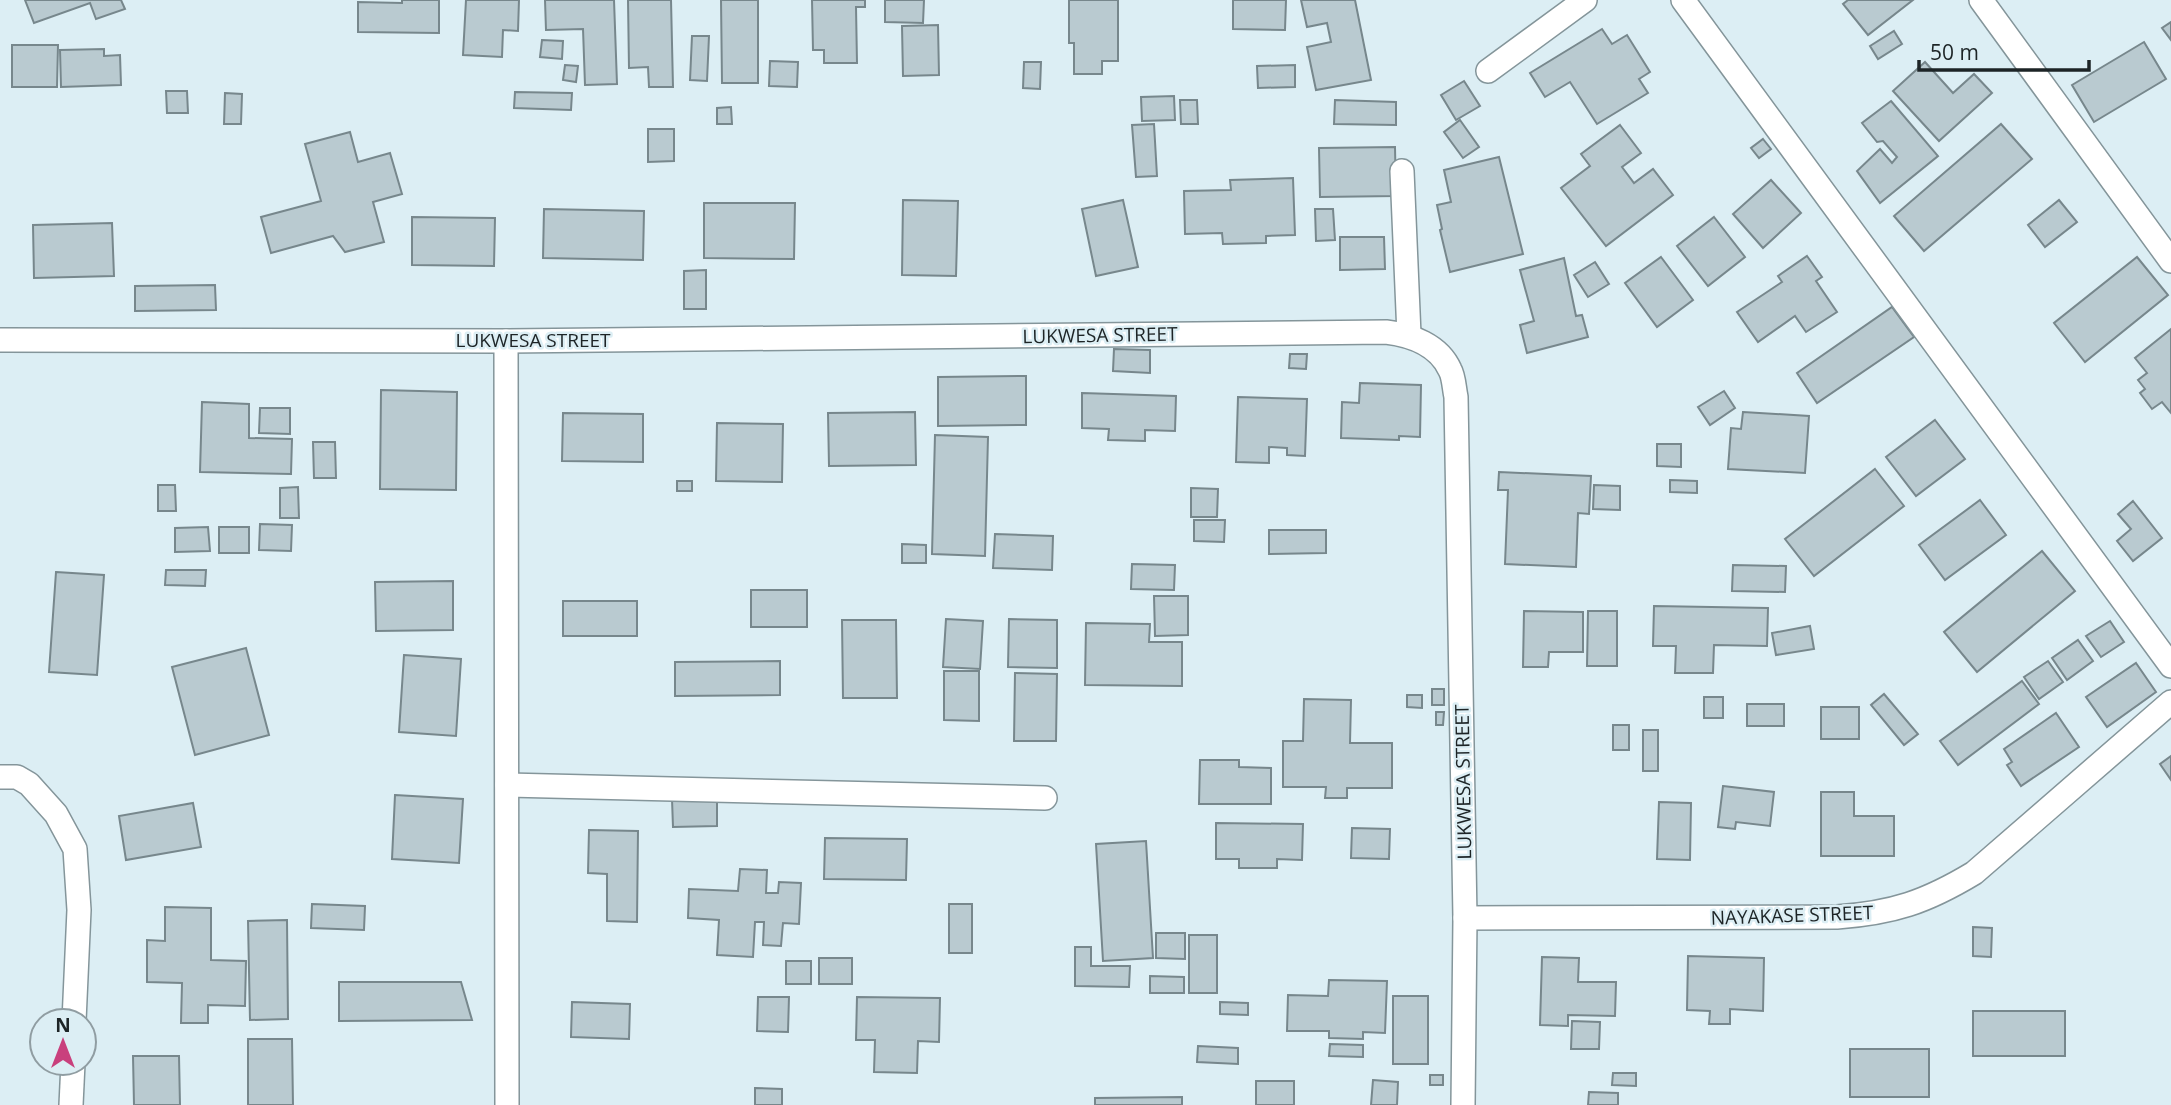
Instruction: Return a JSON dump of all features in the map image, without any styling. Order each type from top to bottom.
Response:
[{"type":"street","points":[[1488,71],[1585,0]]},
{"type":"street","points":[[1683,0],[2171,666]]},
{"type":"street","points":[[1981,0],[2171,261]]},
{"type":"street","points":[[1402,171],[1409,335]]},
{"type":"street","name":"LUKWESA STREET","points":[[0,340],[506,341],[1386,332],[1409,335],[1437,351],[1450,370],[1456,397],[1465,918],[1463,1105]]},
{"type":"street","points":[[506,341],[507,1105]]},
{"type":"street","name":"NAYAKASE STREET","points":[[1465,918],[1837,917],[1892,911],[1944,891],[1975,873],[2171,702]]},
{"type":"street","points":[[0,777],[17,777],[29,784],[56,814],[75,849],[79,910],[75,1007]]},
{"type":"street","points":[[507,785],[1045,798]]},
{"type":"street","points":[[71,1105],[72,1077]]},
{"type":"building","points":[[25,0],[121,0],[125,9],[96,19],[90,3],[34,23]]},
{"type":"building","points":[[402,0],[439,0],[439,33],[358,32],[358,2],[402,3]]},
{"type":"building","points":[[466,0],[519,0],[518,31],[503,30],[502,57],[463,55]]},
{"type":"building","points":[[545,0],[614,0],[617,84],[585,85],[583,29],[546,30]]},
{"type":"building","points":[[628,0],[671,0],[673,87],[649,87],[648,67],[629,68]]},
{"type":"building","points":[[721,0],[758,0],[758,83],[722,83]]},
{"type":"building","points":[[812,0],[865,0],[865,7],[856,7],[857,63],[824,63],[824,50],[813,50]]},
{"type":"building","points":[[885,0],[924,0],[923,23],[885,22]]},
{"type":"building","points":[[1069,0],[1118,0],[1118,61],[1102,61],[1102,74],[1074,74],[1074,43],[1069,43]]},
{"type":"building","points":[[1233,0],[1286,0],[1285,30],[1233,29]]},
{"type":"building","points":[[1301,0],[1355,0],[1371,80],[1316,90],[1307,47],[1331,42],[1327,23],[1307,27]]},
{"type":"building","points":[[1848,0],[1913,0],[1868,35],[1843,4]]},
{"type":"building","points":[[2171,22],[2171,40],[2162,28]]},
{"type":"building","points":[[938,25],[939,75],[903,76],[902,26]]},
{"type":"building","points":[[1602,29],[1612,44],[1627,35],[1650,72],[1639,79],[1648,93],[1597,124],[1570,82],[1545,97],[1530,73]]},
{"type":"building","points":[[1894,31],[1902,44],[1878,59],[1870,46]]},
{"type":"building","points":[[692,36],[709,36],[707,81],[690,80]]},
{"type":"building","points":[[542,40],[563,41],[562,59],[540,57]]},
{"type":"building","points":[[2144,42],[2166,79],[2094,122],[2072,85]]},
{"type":"building","points":[[12,45],[58,45],[57,87],[12,87]]},
{"type":"building","points":[[104,49],[104,56],[120,55],[121,85],[61,87],[60,50]]},
{"type":"building","points":[[770,61],[798,62],[797,87],[769,86]]},
{"type":"building","points":[[1024,62],[1041,62],[1040,89],[1023,88]]},
{"type":"building","points":[[1925,62],[1953,93],[1974,74],[1992,93],[1939,141],[1893,91]]},
{"type":"building","points":[[565,65],[578,66],[576,82],[563,80]]},
{"type":"building","points":[[1295,65],[1295,87],[1258,88],[1257,66]]},
{"type":"building","points":[[1464,81],[1480,106],[1456,120],[1441,95]]},
{"type":"building","points":[[166,91],[187,91],[188,113],[167,113]]},
{"type":"building","points":[[515,92],[572,93],[571,110],[514,108]]},
{"type":"building","points":[[225,93],[242,94],[241,124],[224,124]]},
{"type":"building","points":[[1174,96],[1175,120],[1142,121],[1141,97]]},
{"type":"building","points":[[1180,100],[1197,100],[1198,124],[1181,124]]},
{"type":"building","points":[[1335,100],[1396,102],[1396,125],[1334,124]]},
{"type":"building","points":[[1891,101],[1938,156],[1880,203],[1857,171],[1880,149],[1892,163],[1897,157],[1883,141],[1877,142],[1862,123]]},
{"type":"building","points":[[731,107],[732,124],[717,124],[717,108]]},
{"type":"building","points":[[1460,120],[1479,147],[1463,158],[1444,132]]},
{"type":"building","points":[[1154,124],[1157,176],[1136,177],[1132,125]]},
{"type":"building","points":[[2001,124],[2032,159],[1924,251],[1894,216]]},
{"type":"building","points":[[1620,125],[1641,153],[1622,167],[1634,183],[1653,169],[1673,195],[1606,246],[1561,188],[1590,166],[1581,154]]},
{"type":"building","points":[[648,129],[674,129],[674,161],[648,162]]},
{"type":"building","points":[[350,132],[358,162],[390,153],[402,194],[373,202],[384,242],[345,252],[333,236],[271,253],[261,217],[321,201],[305,144]]},
{"type":"building","points":[[1763,139],[1771,149],[1759,158],[1751,148]]},
{"type":"building","points":[[1395,147],[1396,196],[1320,197],[1319,148]]},
{"type":"building","points":[[1499,157],[1523,254],[1450,272],[1437,205],[1451,202],[1444,170]]},
{"type":"building","points":[[1293,178],[1295,235],[1266,236],[1266,243],[1223,244],[1222,233],[1185,234],[1184,191],[1231,190],[1230,180]]},
{"type":"building","points":[[1771,180],[1801,213],[1763,248],[1733,214]]},
{"type":"building","points":[[903,200],[958,201],[956,276],[902,275]]},
{"type":"building","points":[[1123,200],[1138,267],[1096,276],[1082,209]]},
{"type":"building","points":[[2059,200],[2077,222],[2045,247],[2028,225]]},
{"type":"building","points":[[704,203],[795,203],[794,259],[704,258]]},
{"type":"building","points":[[544,209],[644,211],[643,260],[543,258]]},
{"type":"building","points":[[1315,209],[1333,209],[1335,240],[1316,241]]},
{"type":"building","points":[[412,217],[495,218],[494,266],[412,265]]},
{"type":"building","points":[[1714,217],[1745,257],[1708,286],[1677,246]]},
{"type":"building","points":[[112,223],[114,276],[34,278],[33,225]]},
{"type":"building","points":[[1340,237],[1384,237],[1385,269],[1340,270]]},
{"type":"building","points":[[1807,256],[1822,277],[1816,281],[1837,312],[1806,332],[1795,316],[1758,342],[1737,312],[1782,282],[1778,276]]},
{"type":"building","points":[[1661,257],[1693,300],[1657,327],[1625,283]]},
{"type":"building","points":[[2137,257],[2168,295],[2085,362],[2054,323]]},
{"type":"building","points":[[1564,258],[1576,316],[1582,315],[1588,337],[1527,353],[1520,325],[1534,321],[1520,270]]},
{"type":"building","points":[[1595,262],[1609,284],[1588,297],[1574,275]]},
{"type":"building","points":[[706,270],[706,309],[684,309],[684,271]]},
{"type":"building","points":[[215,285],[216,310],[135,311],[135,286]]},
{"type":"building","points":[[1892,307],[1914,337],[1817,403],[1797,373]]},
{"type":"building","points":[[2171,329],[2171,413],[2162,402],[2152,409],[2140,393],[2145,389],[2138,380],[2147,373],[2135,358]]},
{"type":"building","points":[[1114,349],[1150,350],[1150,373],[1113,371]]},
{"type":"building","points":[[1290,354],[1307,354],[1306,369],[1289,368]]},
{"type":"building","points":[[1026,376],[1026,425],[938,426],[938,377]]},
{"type":"building","points":[[1360,383],[1421,385],[1420,437],[1399,436],[1399,440],[1341,438],[1342,402],[1359,403]]},
{"type":"building","points":[[381,390],[457,392],[456,490],[380,489]]},
{"type":"building","points":[[1724,391],[1735,408],[1710,425],[1698,407]]},
{"type":"building","points":[[1082,393],[1176,396],[1175,431],[1145,430],[1145,441],[1108,440],[1109,429],[1082,428]]},
{"type":"building","points":[[1238,397],[1307,399],[1305,456],[1287,455],[1287,448],[1269,447],[1269,463],[1236,462]]},
{"type":"building","points":[[202,402],[249,404],[249,438],[292,439],[291,474],[200,472]]},
{"type":"building","points":[[260,408],[290,408],[290,434],[259,433]]},
{"type":"building","points":[[915,412],[916,465],[829,466],[828,413]]},
{"type":"building","points":[[1743,412],[1809,416],[1805,473],[1728,469],[1731,428],[1741,429]]},
{"type":"building","points":[[563,413],[643,414],[643,462],[562,461]]},
{"type":"building","points":[[1935,420],[1965,459],[1916,496],[1886,457]]},
{"type":"building","points":[[717,423],[783,424],[782,482],[716,481]]},
{"type":"building","points":[[935,435],[988,437],[985,556],[932,554]]},
{"type":"building","points":[[313,442],[335,442],[336,478],[314,478]]},
{"type":"building","points":[[1657,444],[1681,444],[1681,467],[1657,466]]},
{"type":"building","points":[[1875,469],[1904,506],[1814,576],[1785,539]]},
{"type":"building","points":[[1499,472],[1591,476],[1589,514],[1578,513],[1576,567],[1505,564],[1508,490],[1498,490]]},
{"type":"building","points":[[1670,480],[1697,481],[1697,493],[1670,492]]},
{"type":"building","points":[[677,481],[692,481],[692,491],[677,491]]},
{"type":"building","points":[[158,485],[175,485],[176,511],[158,511]]},
{"type":"building","points":[[1594,485],[1620,486],[1620,510],[1593,509]]},
{"type":"building","points":[[298,487],[299,518],[280,518],[280,488]]},
{"type":"building","points":[[1191,488],[1218,489],[1217,517],[1191,517]]},
{"type":"building","points":[[1980,500],[2006,535],[1945,580],[1919,545]]},
{"type":"building","points":[[2133,501],[2162,538],[2133,561],[2117,541],[2131,529],[2118,514]]},
{"type":"building","points":[[1194,520],[1225,520],[1224,542],[1194,541]]},
{"type":"building","points":[[260,524],[292,525],[291,551],[259,550]]},
{"type":"building","points":[[208,527],[210,551],[175,552],[175,528]]},
{"type":"building","points":[[219,527],[249,527],[249,553],[219,553]]},
{"type":"building","points":[[1269,530],[1326,530],[1326,553],[1269,554]]},
{"type":"building","points":[[995,534],[1053,536],[1052,570],[993,568]]},
{"type":"building","points":[[902,544],[926,545],[926,563],[902,563]]},
{"type":"building","points":[[2042,551],[2075,591],[1977,672],[1944,632]]},
{"type":"building","points":[[1132,564],[1175,565],[1174,590],[1131,589]]},
{"type":"building","points":[[1733,565],[1786,566],[1785,592],[1732,591]]},
{"type":"building","points":[[166,570],[206,570],[205,586],[165,585]]},
{"type":"building","points":[[56,572],[104,575],[97,675],[49,672]]},
{"type":"building","points":[[453,581],[453,630],[376,631],[375,582]]},
{"type":"building","points":[[751,590],[807,590],[807,627],[751,627]]},
{"type":"building","points":[[1154,596],[1188,596],[1188,635],[1155,636]]},
{"type":"building","points":[[563,601],[637,601],[637,636],[563,636]]},
{"type":"building","points":[[1654,606],[1768,608],[1767,646],[1714,645],[1713,673],[1675,673],[1676,646],[1653,646]]},
{"type":"building","points":[[1524,611],[1583,612],[1583,652],[1549,652],[1548,667],[1523,667]]},
{"type":"building","points":[[1588,611],[1617,611],[1617,666],[1587,666]]},
{"type":"building","points":[[946,619],[983,621],[980,669],[943,667]]},
{"type":"building","points":[[1009,619],[1057,620],[1057,668],[1008,667]]},
{"type":"building","points":[[842,620],[896,620],[897,698],[843,698]]},
{"type":"building","points":[[2110,621],[2124,642],[2101,657],[2086,636]]},
{"type":"building","points":[[1086,623],[1150,624],[1149,642],[1182,642],[1182,686],[1085,685]]},
{"type":"building","points":[[1810,626],[1814,649],[1776,655],[1772,633]]},
{"type":"building","points":[[2078,640],[2093,661],[2067,680],[2052,658]]},
{"type":"building","points":[[246,648],[269,735],[195,755],[172,667]]},
{"type":"building","points":[[404,655],[461,659],[456,736],[399,732]]},
{"type":"building","points":[[780,661],[780,695],[675,696],[675,662]]},
{"type":"building","points":[[2048,661],[2063,682],[2039,699],[2024,677]]},
{"type":"building","points":[[2136,663],[2156,692],[2107,727],[2086,697]]},
{"type":"building","points":[[944,671],[979,671],[979,721],[944,720]]},
{"type":"building","points":[[1015,673],[1057,674],[1056,741],[1014,741]]},
{"type":"building","points":[[2022,681],[2039,704],[1958,765],[1940,741]]},
{"type":"building","points":[[1432,689],[1444,689],[1444,705],[1432,705]]},
{"type":"building","points":[[1884,694],[1918,734],[1904,745],[1871,705]]},
{"type":"building","points":[[1407,695],[1422,695],[1422,708],[1407,707]]},
{"type":"building","points":[[1704,697],[1723,697],[1723,718],[1704,718]]},
{"type":"building","points":[[1304,699],[1351,700],[1350,743],[1392,743],[1392,788],[1347,788],[1347,798],[1325,798],[1326,787],[1283,787],[1283,741],[1303,741]]},
{"type":"building","points":[[1747,704],[1784,704],[1784,726],[1747,726]]},
{"type":"building","points":[[1821,707],[1859,707],[1859,739],[1821,739]]},
{"type":"building","points":[[1436,712],[1444,712],[1443,725],[1436,725]]},
{"type":"building","points":[[2056,713],[2079,747],[2021,786],[2007,765],[2012,762],[2004,749]]},
{"type":"building","points":[[1613,725],[1629,725],[1629,750],[1613,750]]},
{"type":"building","points":[[1643,730],[1658,730],[1658,771],[1643,771]]},
{"type":"building","points":[[2171,756],[2171,780],[2160,764]]},
{"type":"building","points":[[1200,760],[1239,760],[1239,767],[1271,768],[1271,804],[1199,804]]},
{"type":"building","points":[[1723,786],[1774,792],[1770,826],[1736,822],[1735,829],[1718,827]]},
{"type":"building","points":[[1821,792],[1854,792],[1854,816],[1894,816],[1894,856],[1821,856]]},
{"type":"building","points":[[395,795],[463,799],[459,863],[392,859]]},
{"type":"building","points":[[717,798],[717,826],[673,827],[672,799]]},
{"type":"building","points":[[1659,802],[1691,803],[1690,860],[1657,859]]},
{"type":"building","points":[[193,803],[201,847],[126,860],[119,816]]},
{"type":"building","points":[[1216,823],[1303,824],[1302,860],[1277,859],[1277,868],[1239,868],[1239,859],[1216,859]]},
{"type":"building","points":[[1352,828],[1390,829],[1389,859],[1351,858]]},
{"type":"building","points":[[589,830],[638,831],[637,922],[607,921],[607,874],[588,873]]},
{"type":"building","points":[[825,838],[907,839],[906,880],[824,879]]},
{"type":"building","points":[[1146,841],[1153,958],[1103,961],[1096,844]]},
{"type":"building","points":[[740,869],[767,870],[766,893],[778,893],[779,882],[801,883],[799,924],[783,923],[781,946],[763,945],[764,922],[755,922],[753,957],[717,955],[719,920],[688,918],[689,889],[738,891]]},
{"type":"building","points":[[312,904],[365,906],[364,930],[311,928]]},
{"type":"building","points":[[949,904],[972,904],[972,953],[949,953]]},
{"type":"building","points":[[165,907],[211,908],[211,960],[246,961],[245,1006],[208,1005],[208,1023],[181,1023],[182,983],[147,982],[147,940],[165,941]]},
{"type":"building","points":[[287,920],[288,1019],[250,1020],[248,921]]},
{"type":"building","points":[[1973,927],[1992,928],[1991,957],[1973,956]]},
{"type":"building","points":[[1156,933],[1185,933],[1185,959],[1156,958]]},
{"type":"building","points":[[1189,935],[1217,935],[1217,993],[1189,993]]},
{"type":"building","points":[[1075,947],[1091,947],[1091,966],[1130,966],[1129,987],[1075,986]]},
{"type":"building","points":[[1688,956],[1764,958],[1763,1011],[1730,1009],[1730,1024],[1709,1024],[1710,1011],[1687,1010]]},
{"type":"building","points":[[1542,957],[1579,958],[1578,982],[1616,982],[1615,1016],[1568,1015],[1568,1026],[1540,1025]]},
{"type":"building","points":[[819,958],[852,958],[852,984],[819,984]]},
{"type":"building","points":[[786,961],[811,961],[811,984],[786,984]]},
{"type":"building","points":[[1150,976],[1184,977],[1184,993],[1150,993]]},
{"type":"building","points":[[1329,980],[1387,981],[1385,1033],[1363,1032],[1363,1039],[1329,1038],[1329,1031],[1287,1031],[1288,995],[1328,996]]},
{"type":"building","points":[[339,982],[461,982],[472,1020],[339,1021]]},
{"type":"building","points":[[1393,996],[1428,996],[1428,1064],[1393,1064]]},
{"type":"building","points":[[758,997],[789,997],[788,1032],[757,1031]]},
{"type":"building","points":[[857,997],[940,998],[939,1042],[918,1041],[917,1073],[874,1072],[875,1040],[856,1040]]},
{"type":"building","points":[[572,1002],[630,1004],[629,1039],[571,1037]]},
{"type":"building","points":[[1220,1002],[1248,1003],[1248,1015],[1220,1014]]},
{"type":"building","points":[[1973,1011],[2065,1011],[2065,1056],[1973,1056]]},
{"type":"building","points":[[1572,1021],[1600,1022],[1599,1049],[1571,1049]]},
{"type":"building","points":[[248,1039],[292,1039],[293,1105],[248,1105]]},
{"type":"building","points":[[1330,1044],[1363,1045],[1363,1057],[1329,1056]]},
{"type":"building","points":[[1198,1046],[1238,1048],[1238,1064],[1197,1062]]},
{"type":"building","points":[[1850,1049],[1929,1049],[1929,1097],[1850,1097]]},
{"type":"building","points":[[133,1056],[179,1056],[180,1105],[134,1105]]},
{"type":"building","points":[[1613,1073],[1636,1073],[1636,1086],[1612,1085]]},
{"type":"building","points":[[1430,1075],[1443,1075],[1443,1085],[1430,1085]]},
{"type":"building","points":[[1373,1080],[1398,1082],[1397,1105],[1371,1105]]},
{"type":"building","points":[[1256,1081],[1294,1081],[1294,1105],[1256,1105]]},
{"type":"building","points":[[755,1088],[782,1089],[782,1105],[755,1105]]},
{"type":"building","points":[[1589,1092],[1618,1093],[1618,1105],[1588,1105]]},
{"type":"building","points":[[1182,1097],[1182,1105],[1095,1105],[1095,1098]]}]
